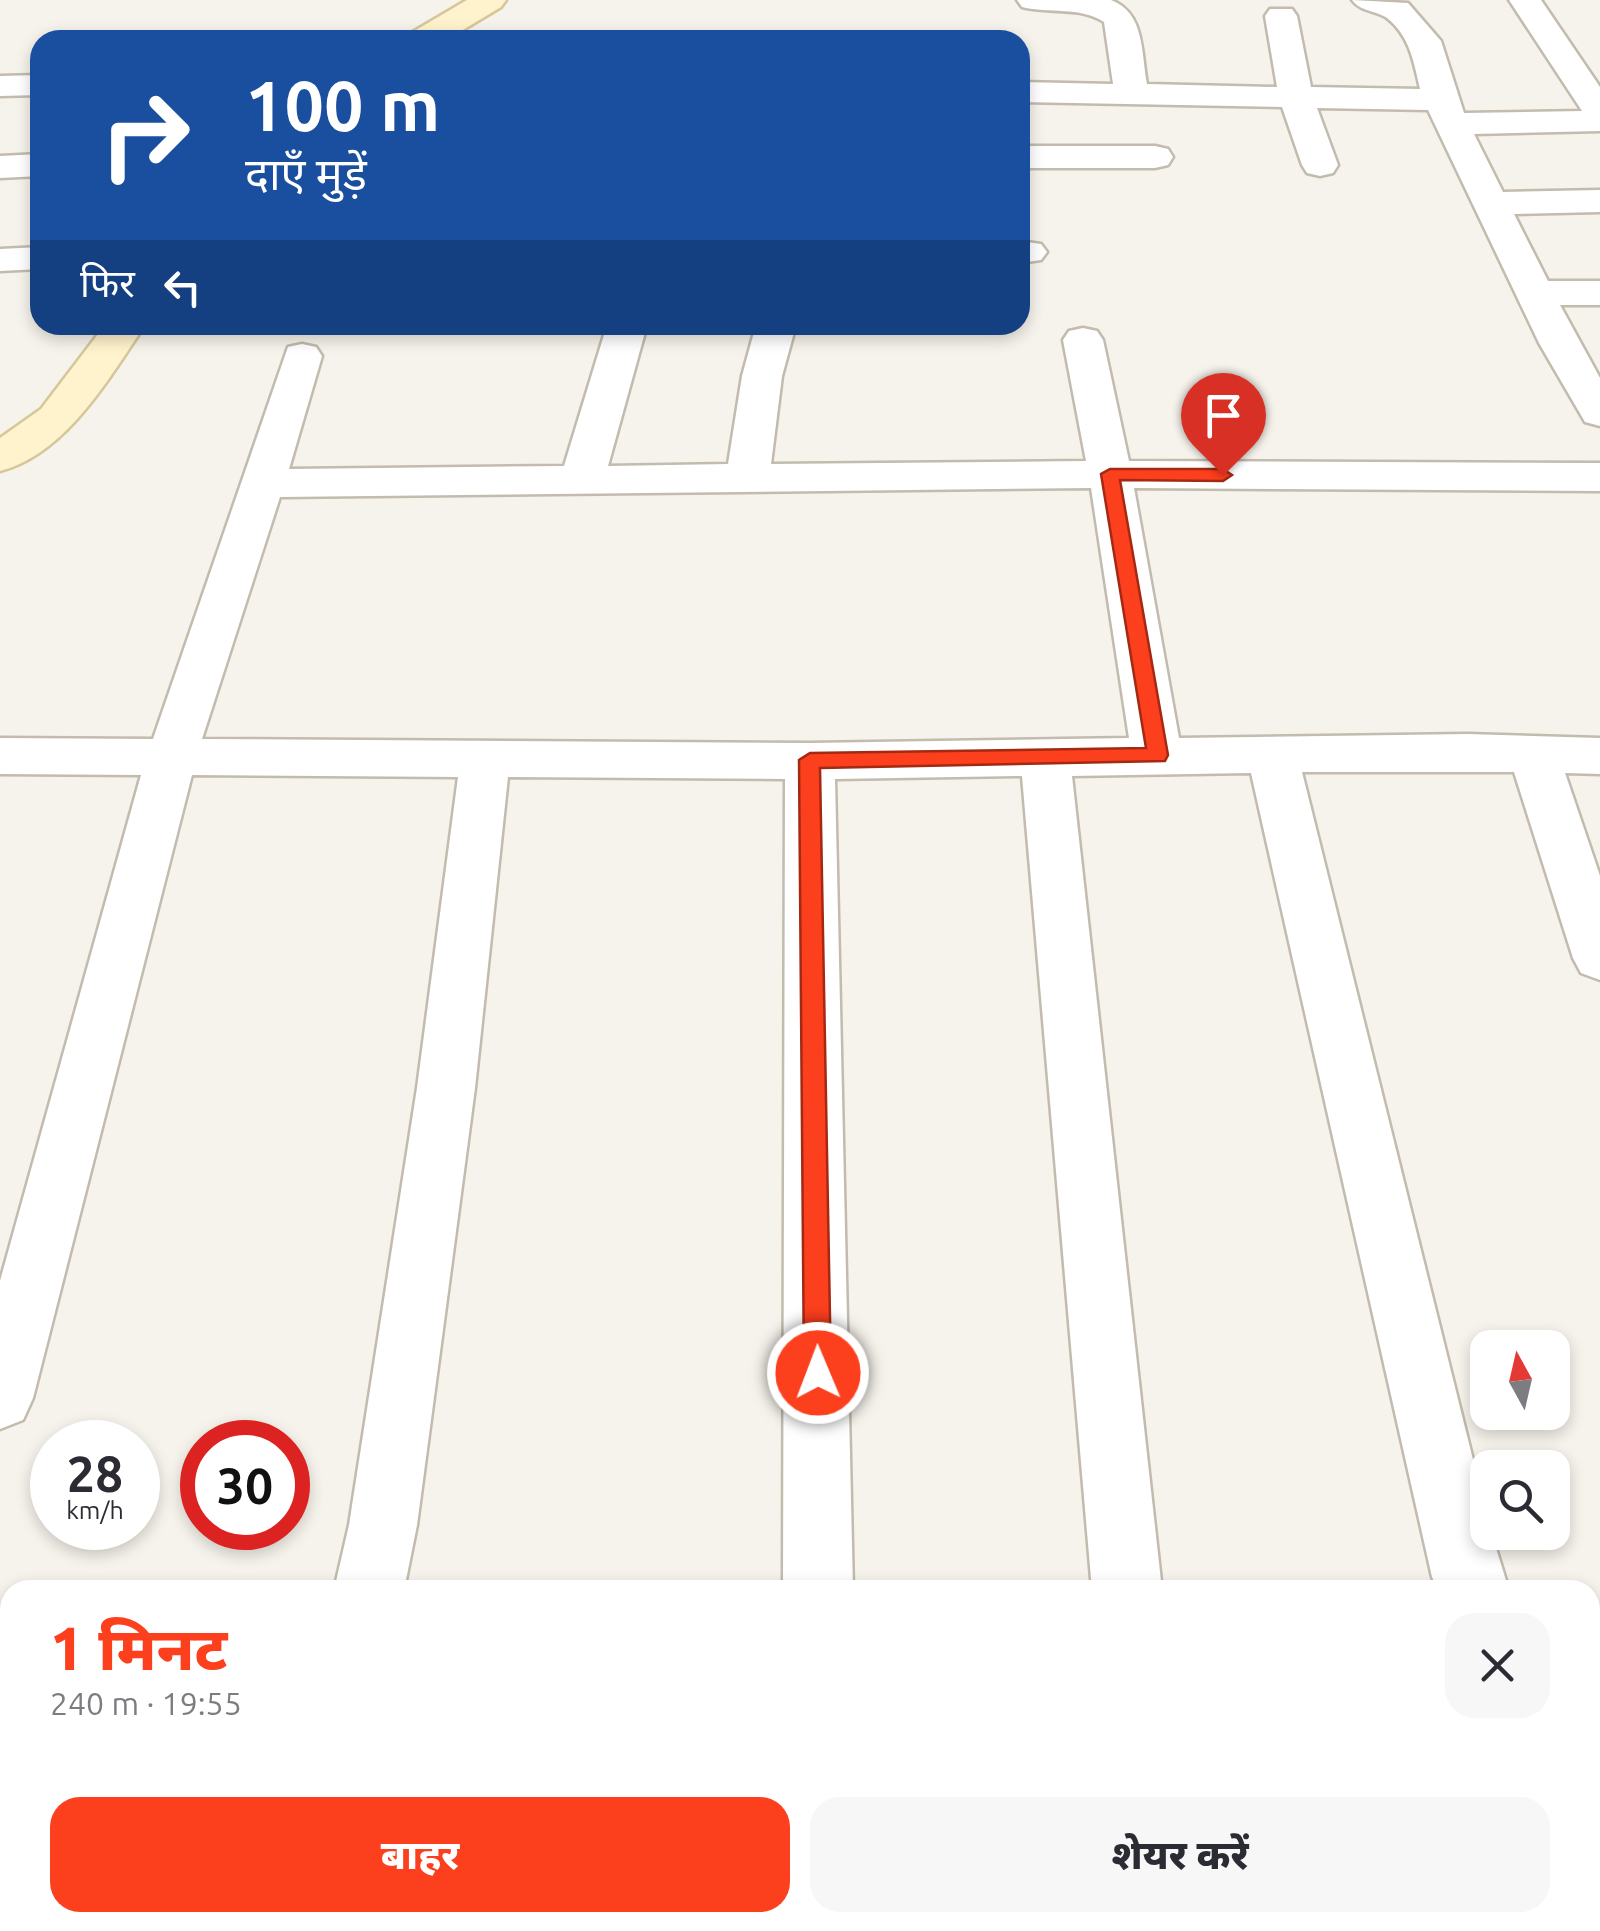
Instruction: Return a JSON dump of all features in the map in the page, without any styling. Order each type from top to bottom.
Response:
[{"type":"street","points":[[440,30],[490,0]]},
{"type":"street","points":[[1033,0],[1096,1],[1112,8],[1120,18],[1131,94]]},
{"type":"street","points":[[1368,0],[1397,10],[1425,41],[1446,112],[1538,293],[1559,343],[1600,414]]},
{"type":"street","points":[[1524,0],[1600,112]]},
{"type":"street","points":[[1281,16],[1296,98],[1320,165]]},
{"type":"street","points":[[0,86],[30,84]]},
{"type":"street","points":[[1030,92],[1296,98],[1600,121]]},
{"type":"street","points":[[1030,157],[1155,157]]},
{"type":"street","points":[[0,167],[30,166]]},
{"type":"street","points":[[1492,203],[1600,201]]},
{"type":"street","points":[[1538,293],[1600,293]]},
{"type":"street","points":[[0,458],[56,418],[118,335]]},
{"type":"street","points":[[582,480],[624,335]]},
{"type":"street","points":[[748,478],[762,376],[773,335]]},
{"type":"street","points":[[1084,340],[1158,755]]},
{"type":"street","points":[[0,1398],[170,759],[302,356]]},
{"type":"street","points":[[263,483],[1110,474],[1600,477]]},
{"type":"street","points":[[1272,754],[1340,1053],[1469,1580]]},
{"type":"street","points":[[0,756],[485,761],[1272,754],[1600,756]]},
{"type":"street","points":[[1534,754],[1600,958]]},
{"type":"street","points":[[1045,757],[1126,1580]]},
{"type":"street","points":[[810,760],[818,1580]]},
{"type":"street","points":[[371,1580],[383,1524],[446,1088],[485,761]]},
{"type":"route","points":[[818,1373],[810,760],[1158,755],[1110,474],[1223,475]]}]
